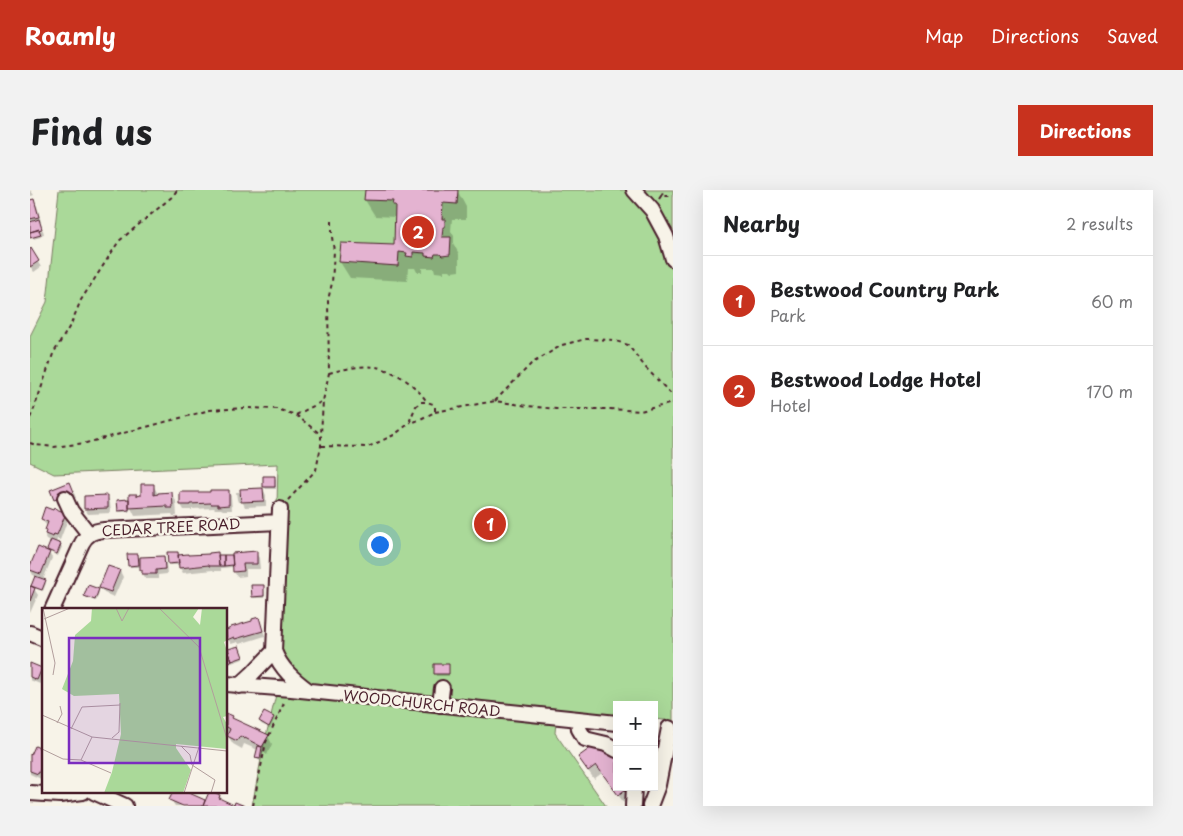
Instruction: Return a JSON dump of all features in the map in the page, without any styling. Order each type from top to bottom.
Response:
[{"type":"street","points":[[634,190],[652,210],[666,236],[673,259]]},
{"type":"street","points":[[66,498],[71,511],[89,534]]},
{"type":"street","points":[[279,516],[274,651],[281,666],[296,682],[310,692]]},
{"type":"street","name":"CEDAR TREE ROAD","points":[[53,608],[82,543],[89,534],[98,530],[279,516]]},
{"type":"street","points":[[233,685],[252,674],[274,651]]},
{"type":"street","name":"WOODCHURCH ROAD","points":[[233,685],[290,689],[613,723]]},
{"type":"street","points":[[440,705],[442,688]]},
{"type":"street","points":[[578,719],[579,729],[585,738],[613,748]]},
{"type":"street","points":[[650,806],[658,785],[671,728],[658,727]]},
{"type":"street","points":[[633,806],[634,791]]},
{"type":"street","points":[[98,794],[125,806]]},
{"type":"path","points":[[30,418],[53,354],[72,324],[81,300],[119,241],[173,196],[177,190]]},
{"type":"path","points":[[661,196],[664,190]]},
{"type":"path","points":[[279,516],[316,470],[321,446],[320,434],[323,401],[329,373],[328,300],[332,283],[334,251],[332,219]]},
{"type":"path","points":[[495,401],[531,364],[562,345],[586,339],[613,340],[628,345],[646,368],[673,396]]},
{"type":"path","points":[[329,373],[359,367],[375,367],[389,371],[406,380],[423,395],[427,402]]},
{"type":"path","points":[[296,414],[323,401]]},
{"type":"path","points":[[321,446],[368,447],[394,435],[411,422],[435,412],[495,401],[556,410],[610,409],[640,412],[673,403]]},
{"type":"path","points":[[411,422],[410,420],[416,406],[421,402],[433,404],[435,412]]},
{"type":"path","points":[[30,443],[54,447],[86,444],[210,410],[245,408],[277,409],[296,414],[320,434]]},
{"type":"path","points":[[253,806],[266,742],[279,718],[290,689]]},
{"type":"green space","points":[[59,190],[673,190],[673,721],[658,719],[658,701],[613,701],[613,715],[557,709],[555,733],[606,806],[252,806],[264,744],[284,662],[280,651],[278,464],[54,474],[30,462],[30,336],[47,302]]},
{"type":"building","points":[[365,190],[458,190],[457,204],[443,203],[442,219],[445,219],[445,227],[443,227],[442,237],[451,237],[450,255],[442,256],[435,254],[434,257],[425,256],[425,253],[413,252],[413,257],[406,256],[407,253],[399,252],[398,266],[339,262],[341,243],[394,245],[395,205],[392,205],[393,201],[364,200]]},
{"type":"building","points":[[34,199],[39,217],[30,219],[30,200]]},
{"type":"building","points":[[39,219],[42,229],[30,232],[30,222]]},
{"type":"building","points":[[39,229],[41,235],[30,238],[30,232]]},
{"type":"building","points":[[30,249],[39,261],[30,267]]},
{"type":"building","points":[[263,476],[275,476],[275,487],[263,487]]},
{"type":"building","points":[[70,482],[74,492],[54,500],[50,490]]},
{"type":"building","points":[[141,484],[154,484],[154,495],[172,492],[173,508],[167,508],[167,506],[129,508],[129,494],[141,495]]},
{"type":"building","points":[[263,488],[264,501],[241,502],[240,489]]},
{"type":"building","points":[[210,490],[229,490],[229,505],[218,506],[218,504],[211,503],[180,505],[180,492],[210,492]]},
{"type":"building","points":[[108,495],[108,508],[84,509],[84,496]]},
{"type":"building","points":[[129,499],[129,510],[118,511],[117,500]]},
{"type":"building","points":[[45,507],[53,510],[54,508],[66,513],[57,535],[54,534],[53,537],[45,534],[48,522],[41,519]]},
{"type":"building","points":[[51,540],[61,544],[57,554],[47,550]]},
{"type":"building","points":[[38,547],[50,552],[41,574],[30,570]]},
{"type":"building","points":[[257,551],[257,564],[243,564],[244,571],[233,572],[232,553]]},
{"type":"building","points":[[167,552],[178,552],[179,563],[168,564]]},
{"type":"building","points":[[218,552],[219,566],[179,568],[178,555]]},
{"type":"building","points":[[127,554],[138,554],[139,565],[128,566]]},
{"type":"building","points":[[218,555],[224,555],[224,566],[219,566]]},
{"type":"building","points":[[224,555],[232,555],[233,565],[224,566]]},
{"type":"building","points":[[164,556],[165,569],[156,570],[156,574],[142,574],[142,570],[140,570],[140,557]]},
{"type":"building","points":[[108,566],[120,570],[111,592],[99,588]]},
{"type":"building","points":[[35,576],[46,580],[42,590],[31,586]]},
{"type":"building","points":[[88,585],[99,589],[95,600],[84,596]]},
{"type":"building","points":[[251,585],[264,585],[264,596],[252,597]]},
{"type":"building","points":[[30,586],[35,588],[30,601]]},
{"type":"building","points":[[259,617],[263,631],[228,640],[228,629],[252,621],[252,619]]},
{"type":"building","points":[[239,646],[243,657],[232,661],[228,649]]},
{"type":"building","points":[[228,649],[232,661],[228,662]]},
{"type":"building","points":[[30,663],[42,668],[37,680],[30,677]]},
{"type":"building","points":[[434,664],[449,664],[449,674],[434,674]]},
{"type":"building","points":[[264,712],[274,717],[269,727],[259,721]]},
{"type":"building","points":[[228,714],[233,716],[232,718],[269,735],[262,747],[240,736],[237,741],[228,736],[230,729],[228,728]]},
{"type":"building","points":[[596,744],[601,750],[607,746],[613,754],[613,788],[596,765],[588,771],[578,757]]},
{"type":"building","points":[[35,746],[42,749],[42,766],[38,774],[30,771],[31,755]]},
{"type":"building","points":[[258,746],[262,747],[260,759],[255,758]]},
{"type":"building","points":[[615,791],[624,791],[618,795]]},
{"type":"building","points":[[172,794],[192,794],[205,800],[203,806],[183,806],[169,800]]},
{"type":"building","points":[[208,794],[218,794],[220,795],[219,798],[234,805],[235,802],[245,806],[203,806]]},
{"type":"place","name":"Bestwood Lodge Hotel","points":[[418,232]]},
{"type":"place","name":"Bestwood Country Park","points":[[490,524]]}]
